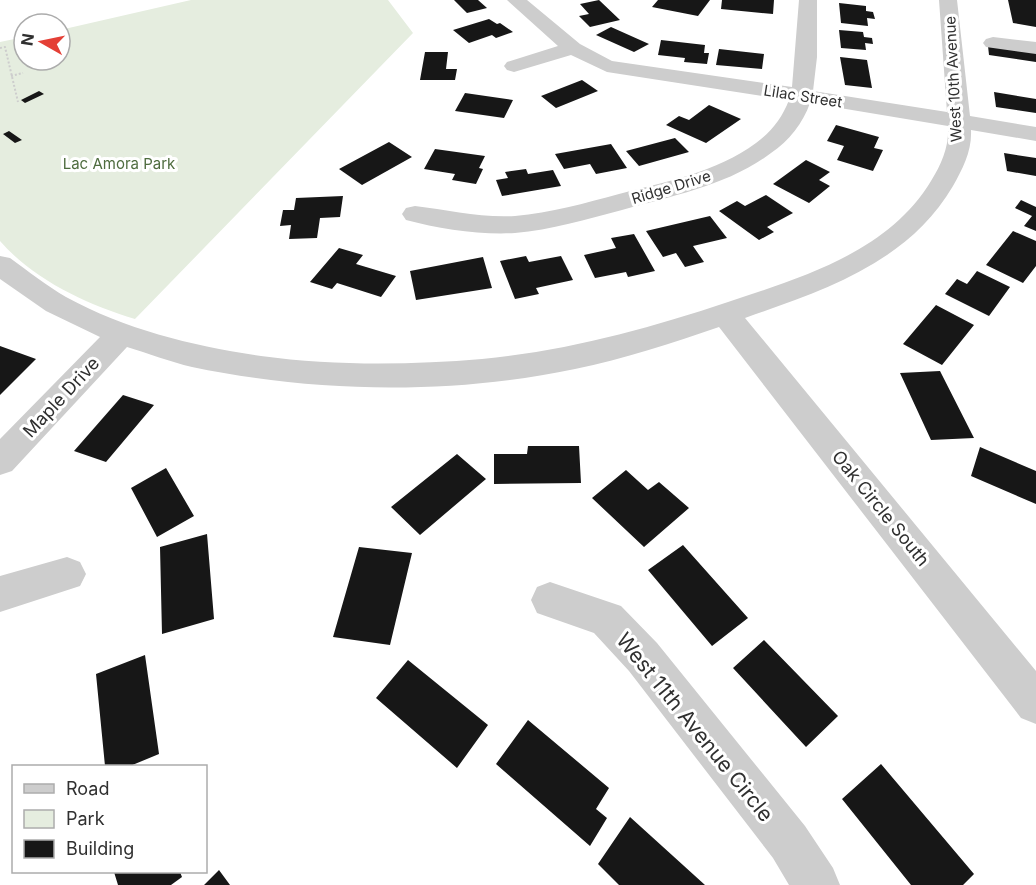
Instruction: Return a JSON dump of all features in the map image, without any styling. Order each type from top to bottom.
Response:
[{"type":"street","name":"Lilac Street","points":[[516,0],[573,48],[607,66],[1036,134]]},
{"type":"street","name":"Ridge Drive","points":[[415,213],[500,225],[530,223],[566,216],[690,183],[727,169],[769,143],[795,114],[804,84],[808,0]]},
{"type":"street","name":"West 10th Avenue","points":[[0,265],[38,293],[96,323],[122,333],[205,357],[267,369],[331,375],[395,377],[470,373],[587,355],[725,314],[816,283],[852,266],[890,241],[926,208],[943,182],[959,143],[948,0]]},
{"type":"street","points":[[993,43],[1036,48]]},
{"type":"street","points":[[514,66],[573,48]]},
{"type":"street","name":"Oak Circle South","points":[[725,314],[1036,703]]},
{"type":"street","name":"Maple Drive","points":[[0,461],[122,333]]},
{"type":"street","points":[[0,594],[67,574]]},
{"type":"street","name":"West 11th Avenue Circle","points":[[550,600],[607,620],[643,657],[789,842],[816,885]]},
{"type":"path","points":[[0,48],[5,48],[18,102]]},
{"type":"path","points":[[11,76],[23,73]]},
{"type":"green space","name":"Lac Amora Park","points":[[191,0],[388,0],[413,33],[135,319],[98,306],[62,289],[29,268],[0,241],[0,42],[12,40],[12,72],[72,72],[72,27]]},
{"type":"building","points":[[454,0],[478,0],[487,8],[467,13]]},
{"type":"building","points":[[599,0],[620,20],[590,27],[579,16],[589,14],[580,4]]},
{"type":"building","points":[[658,0],[710,0],[698,16],[652,7]]},
{"type":"building","points":[[722,0],[774,0],[773,14],[721,9]]},
{"type":"building","points":[[1008,0],[1036,0],[1036,27],[1013,23]]},
{"type":"building","points":[[839,3],[866,6],[866,11],[873,12],[875,19],[867,18],[868,26],[841,23]]},
{"type":"building","points":[[489,19],[513,32],[496,38],[492,35],[469,43],[453,30]]},
{"type":"building","points":[[611,27],[649,44],[634,52],[596,35]]},
{"type":"building","points":[[839,30],[863,32],[864,37],[872,38],[873,44],[865,43],[866,50],[841,48]]},
{"type":"building","points":[[661,40],[705,45],[704,53],[709,53],[707,64],[684,62],[685,58],[658,55]]},
{"type":"building","points":[[988,46],[1036,52],[1036,62],[989,55]]},
{"type":"building","points":[[719,49],[764,54],[762,69],[716,65]]},
{"type":"building","points":[[425,52],[448,52],[446,69],[457,69],[455,80],[420,80]]},
{"type":"building","points":[[840,57],[867,60],[872,88],[845,85]]},
{"type":"building","points":[[582,80],[598,91],[556,108],[541,96]]},
{"type":"building","points":[[39,91],[44,94],[25,103],[21,100]]},
{"type":"building","points":[[994,92],[1036,99],[1036,113],[996,107]]},
{"type":"building","points":[[465,93],[513,100],[504,118],[455,111]]},
{"type":"building","points":[[709,105],[741,119],[706,143],[666,125],[679,116],[689,120]]},
{"type":"building","points":[[836,125],[879,137],[874,148],[883,150],[873,171],[837,160],[844,146],[827,141]]},
{"type":"building","points":[[9,131],[22,140],[15,143],[3,134]]},
{"type":"building","points":[[675,138],[689,152],[639,166],[626,151]]},
{"type":"building","points":[[389,142],[412,157],[362,185],[339,169]]},
{"type":"building","points":[[611,144],[627,168],[596,174],[590,164],[564,169],[555,154]]},
{"type":"building","points":[[435,149],[485,156],[479,168],[483,169],[476,184],[452,180],[455,174],[424,169]]},
{"type":"building","points":[[1004,153],[1036,158],[1036,176],[1007,171]]},
{"type":"building","points":[[806,160],[830,172],[819,180],[830,186],[809,203],[773,184]]},
{"type":"building","points":[[526,169],[528,174],[553,170],[561,186],[502,196],[496,180],[508,178],[505,172]]},
{"type":"building","points":[[766,195],[793,213],[767,227],[774,232],[759,240],[719,211],[737,201],[745,206]]},
{"type":"building","points":[[343,196],[340,217],[320,218],[317,238],[289,239],[291,225],[280,226],[283,210],[294,210],[296,198]]},
{"type":"building","points":[[1021,200],[1036,207],[1036,231],[1024,226],[1032,216],[1015,208]]},
{"type":"building","points":[[710,216],[727,238],[693,246],[704,262],[685,267],[676,253],[663,257],[646,231]]},
{"type":"building","points":[[1013,231],[1036,241],[1036,266],[1023,283],[986,265]]},
{"type":"building","points":[[634,234],[655,271],[628,277],[626,272],[595,278],[584,255],[616,248],[611,238]]},
{"type":"building","points":[[339,248],[363,255],[356,264],[396,276],[381,297],[337,283],[332,289],[310,282]]},
{"type":"building","points":[[526,256],[529,262],[561,256],[573,280],[536,288],[539,294],[515,299],[500,261]]},
{"type":"building","points":[[483,257],[492,288],[416,300],[410,271]]},
{"type":"building","points":[[977,271],[1010,287],[989,316],[945,294],[957,279],[967,284]]},
{"type":"building","points":[[936,305],[974,325],[942,365],[903,344]]},
{"type":"building","points":[[0,346],[36,359],[0,395]]},
{"type":"building","points":[[940,371],[974,438],[931,440],[900,373]]},
{"type":"building","points":[[123,395],[154,405],[106,462],[74,451]]},
{"type":"building","points":[[528,446],[579,446],[581,483],[494,484],[494,454],[527,454]]},
{"type":"building","points":[[980,447],[1036,471],[1036,504],[971,476]]},
{"type":"building","points":[[457,454],[486,479],[420,535],[391,507]]},
{"type":"building","points":[[166,468],[194,516],[157,537],[131,488]]},
{"type":"building","points":[[626,470],[648,490],[659,482],[689,508],[644,547],[592,498]]},
{"type":"building","points":[[207,534],[214,619],[162,634],[160,547]]},
{"type":"building","points":[[683,545],[748,618],[712,646],[648,570]]},
{"type":"building","points":[[359,547],[412,553],[390,645],[333,637]]},
{"type":"building","points":[[764,640],[838,716],[806,747],[733,668]]},
{"type":"building","points":[[145,655],[159,754],[132,765],[105,765],[96,674]]},
{"type":"building","points":[[408,660],[488,725],[457,768],[376,698]]},
{"type":"building","points":[[528,720],[609,788],[596,809],[607,818],[590,846],[496,764]]},
{"type":"building","points":[[881,764],[974,874],[963,885],[911,885],[842,799]]},
{"type":"building","points":[[630,817],[705,885],[619,885],[598,864]]},
{"type":"building","points":[[219,870],[230,885],[204,885]]},
{"type":"building","points":[[114,873],[180,873],[182,877],[171,885],[118,885]]}]
